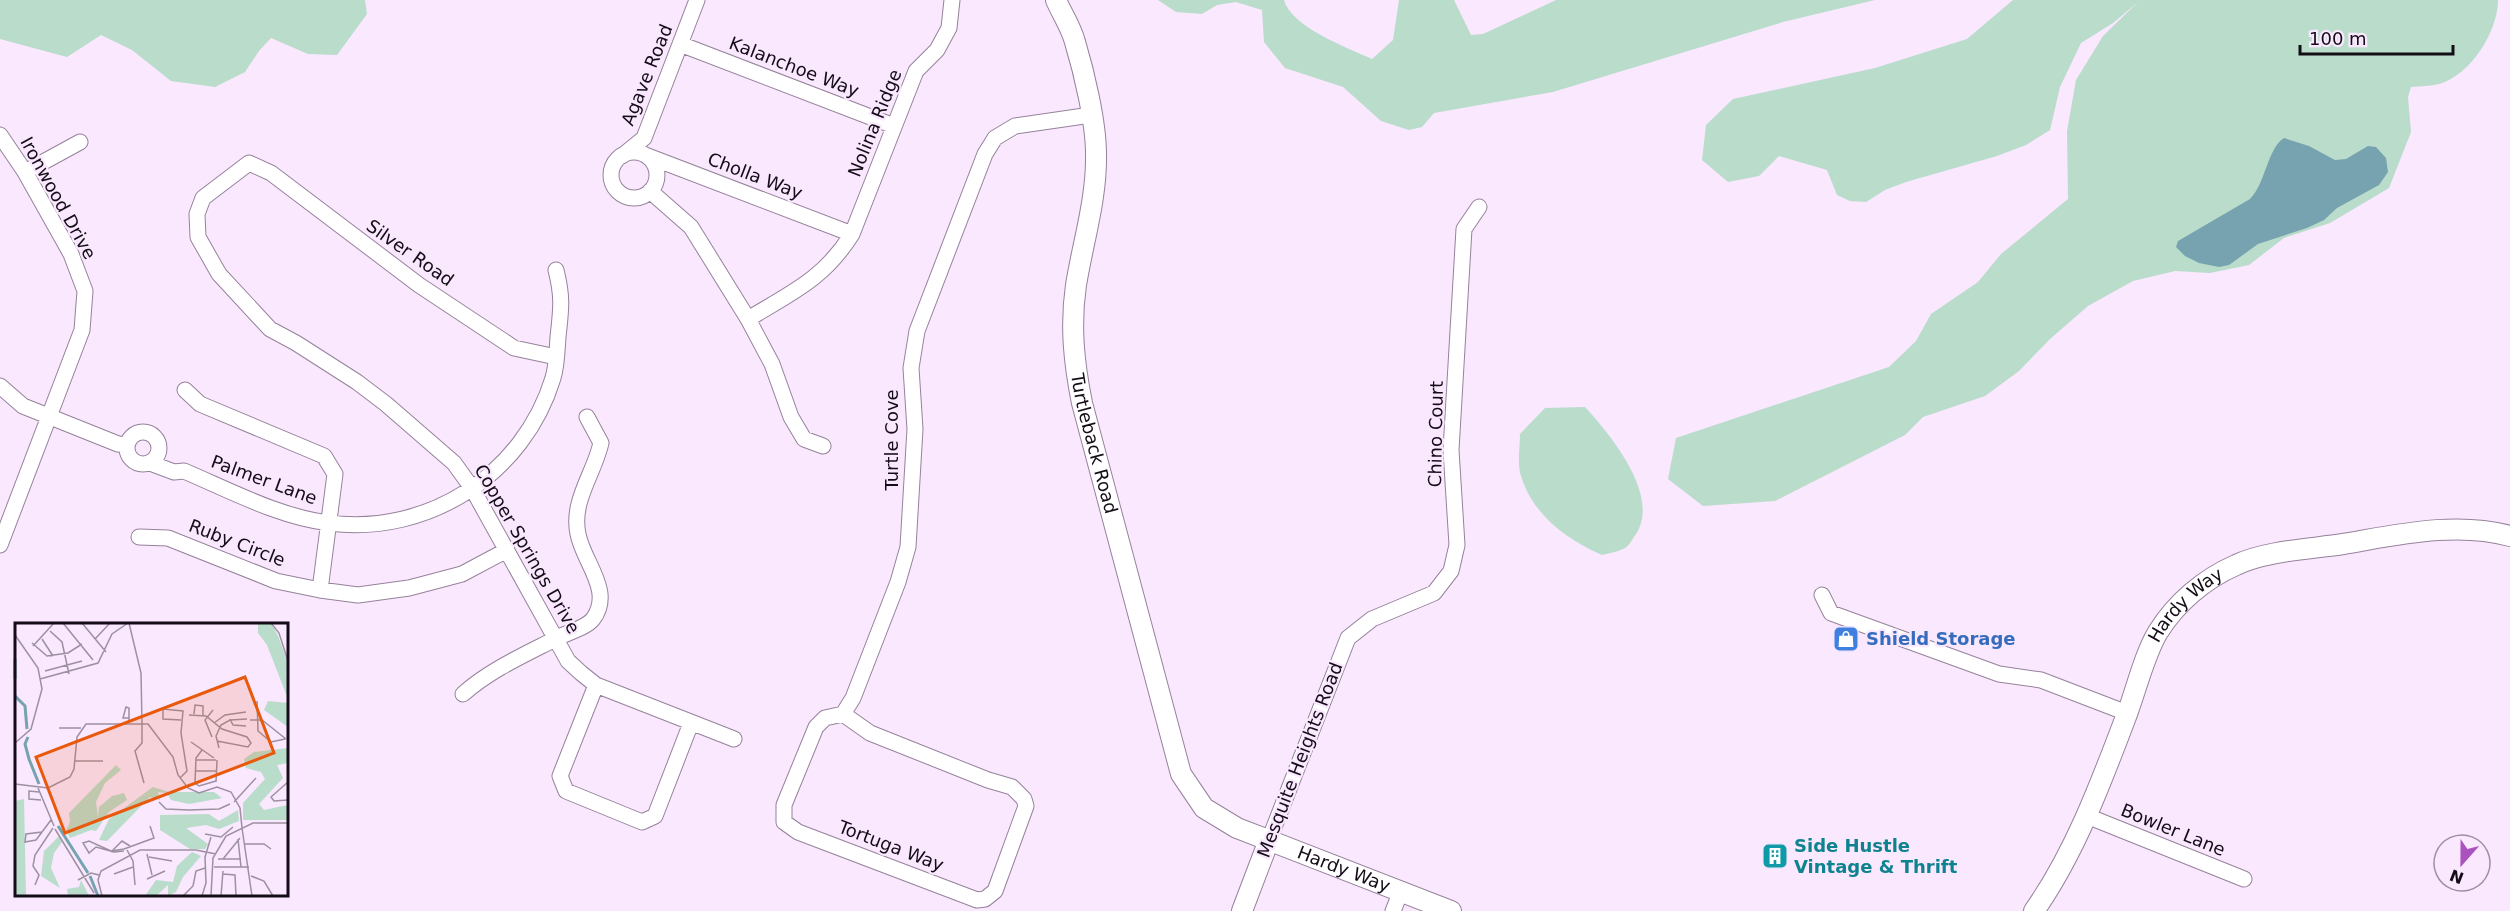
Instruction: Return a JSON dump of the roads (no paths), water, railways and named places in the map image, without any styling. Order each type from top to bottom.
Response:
[{"type":"main road","name":"Turtleback Road","points":[[1056,0],[1075,40],[1091,115],[1096,154],[1093,194],[1076,287],[1072,332],[1074,363],[1082,403],[1181,774],[1204,808],[1237,828],[1269,840]]},
{"type":"main road","name":"Hardy Way","points":[[2034,911],[2087,816],[2156,634],[2186,598],[2208,580],[2237,564],[2268,556],[2434,531],[2475,530],[2510,536]]},
{"type":"main road","name":"Hardy Way","points":[[1269,840],[1451,911]]},
{"type":"main road","name":"Mesquite Heights Road","points":[[1242,911],[1269,840]]},
{"type":"street","name":"Agave Road","points":[[622,156],[644,138],[697,0]]},
{"type":"street","name":"Nolina Ridge","points":[[748,319],[815,279],[838,256],[852,234],[916,71],[937,50],[950,28],[952,0]]},
{"type":"street","name":"Kalanchoe Way","points":[[680,44],[894,126]]},
{"type":"street","name":"Turtle Cove","points":[[843,714],[857,688],[898,582],[908,547],[915,429],[911,368],[917,331],[985,153],[995,138],[1015,126],[1091,115]]},
{"type":"street","name":"Ironwood Drive","points":[[0,135],[25,172],[71,254],[85,291],[82,330],[0,545]]},
{"type":"street","points":[[25,172],[80,142]]},
{"type":"street","points":[[629,153],[645,155],[654,164],[657,172],[655,185],[644,196],[629,197],[619,192],[614,186],[612,168],[622,156],[629,153]]},
{"type":"street","name":"Cholla Way","points":[[645,155],[852,234]]},
{"type":"street","name":"Silver Road","points":[[249,163],[271,173],[419,285],[514,348],[556,357]]},
{"type":"street","name":"Copper Springs Drive","points":[[249,163],[203,198],[197,214],[198,237],[219,274],[270,329],[340,371],[386,404],[454,463],[472,488],[568,661],[596,685],[734,739]]},
{"type":"street","points":[[650,191],[691,227],[748,319],[772,364],[791,417],[804,439],[823,446]]},
{"type":"street","name":"Chino Court","points":[[1372,619],[1434,593],[1451,572],[1457,545],[1451,450],[1464,229],[1479,207]]},
{"type":"street","name":"Palmer Lane","points":[[154,459],[156,439],[147,433],[132,436],[127,445],[131,459],[140,463],[154,459],[179,463],[184,471],[261,503],[329,523],[371,524],[411,519],[446,505],[496,469],[523,439],[543,404],[553,376],[556,357],[562,295],[556,270]]},
{"type":"street","name":"Palmer Lane","points":[[0,386],[23,406],[118,444],[127,445]]},
{"type":"street","points":[[185,390],[200,404],[324,456],[335,474],[320,590]]},
{"type":"street","points":[[463,694],[481,679],[592,620],[600,601],[599,584],[582,550],[577,533],[576,514],[579,498],[597,460],[601,443],[587,417]]},
{"type":"street","name":"Ruby Circle","points":[[139,537],[168,538],[276,581],[358,595],[409,588],[462,574],[507,550]]},
{"type":"street","points":[[1822,595],[1831,613],[1999,674],[2042,680],[2127,714]]},
{"type":"street","name":"Mesquite Heights Road","points":[[1269,840],[1347,638],[1372,619]]},
{"type":"street","points":[[596,685],[560,776],[566,791],[642,822],[655,816],[691,723]]},
{"type":"street","name":"Tortuga Way","points":[[843,714],[870,733],[1012,788],[1024,799],[1026,806],[994,891],[986,899],[977,900],[798,832],[784,822],[784,805],[816,727],[825,718],[843,714]]},
{"type":"street","name":"Bowler Lane","points":[[2087,816],[2244,879]]},
{"type":"street","points":[[1394,911],[1401,891]]},
{"type":"water","points":[[2284,138],[2309,146],[2335,160],[2346,159],[2368,146],[2376,147],[2386,158],[2388,172],[2379,185],[2337,208],[2324,220],[2258,244],[2229,265],[2219,267],[2199,263],[2185,256],[2176,247],[2178,241],[2250,199],[2260,184],[2274,150]]},
{"type":"place","name":"Shield Storage","points":[[1846,639]]},
{"type":"place","name":"Side Hustle Vintage & Thrift","points":[[1775,856]]}]
